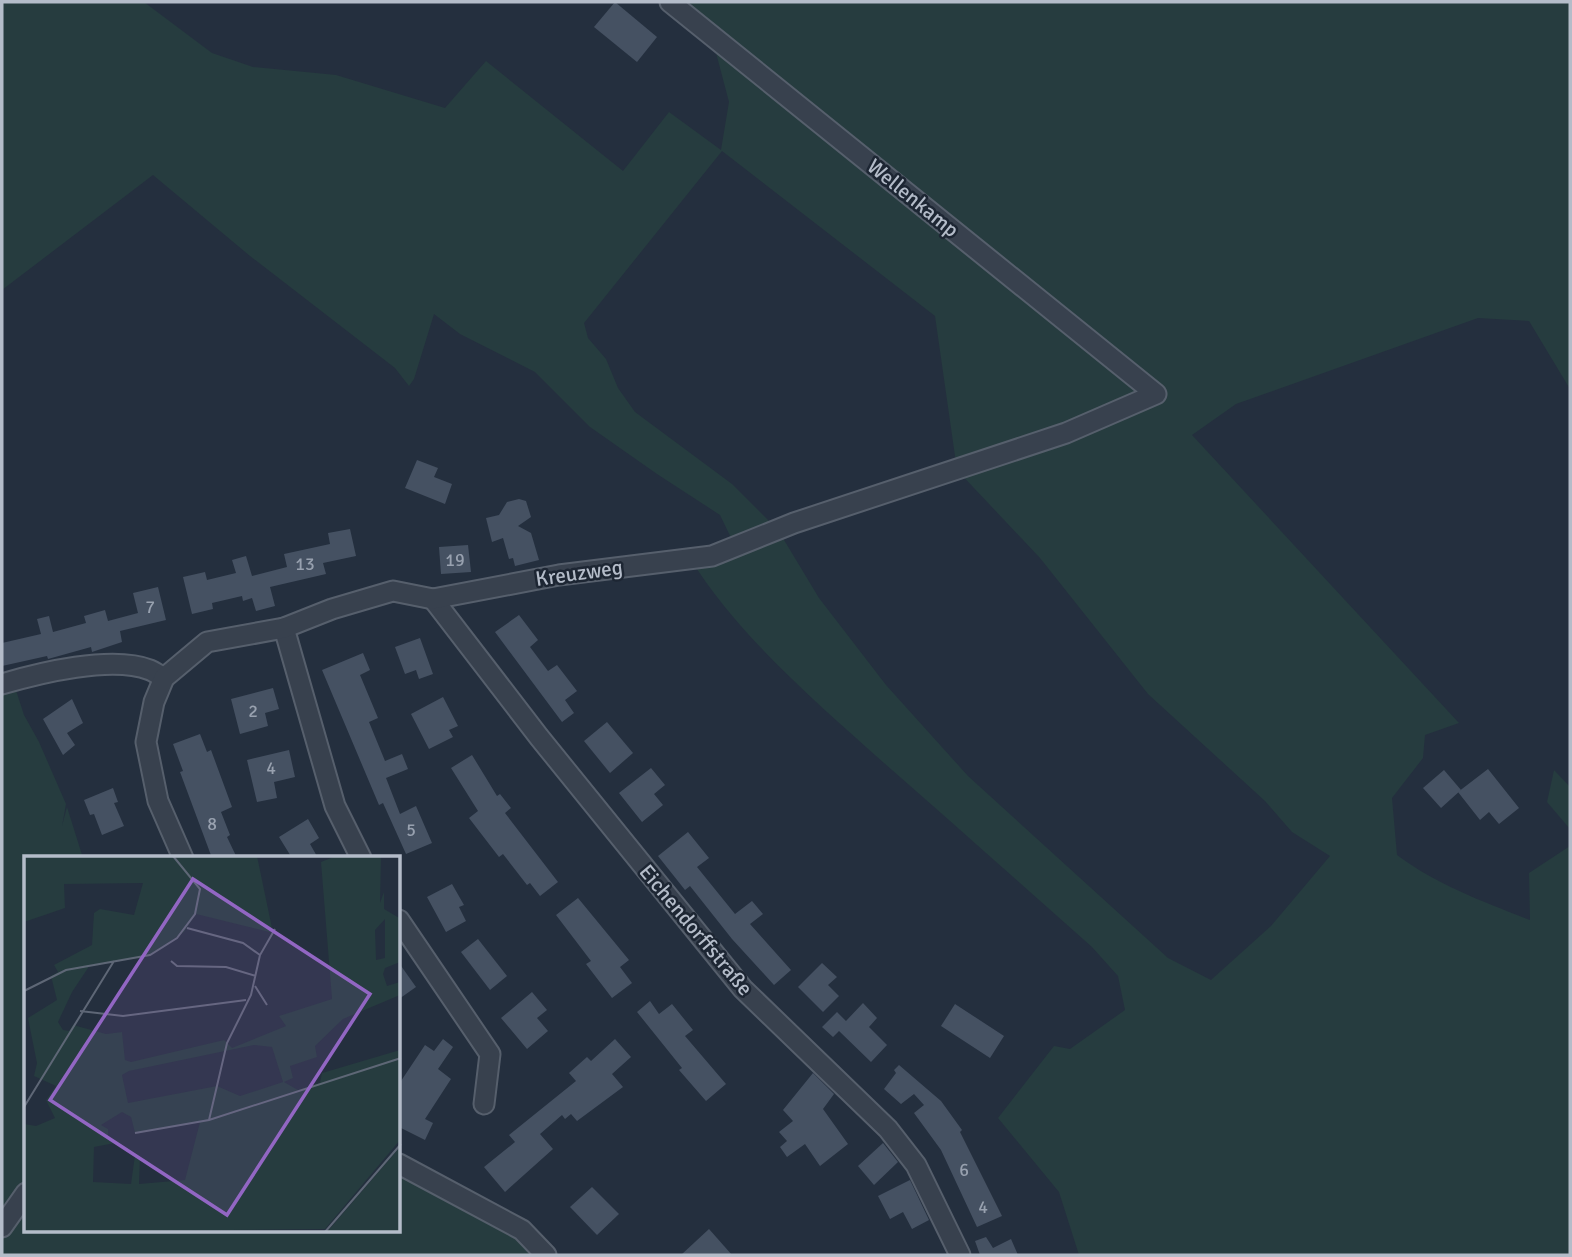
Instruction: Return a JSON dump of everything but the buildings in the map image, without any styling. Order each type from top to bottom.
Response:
[{"type":"street","name":"Wellenkamp","points":[[670,2],[1156,394]]},
{"type":"street","name":"Kreuzweg","points":[[164,678],[207,642],[284,628],[332,609],[393,591],[433,599],[559,575],[712,556],[794,523],[1066,433],[1156,394]]},
{"type":"street","name":"Eichendorffstraße","points":[[433,599],[539,737],[743,989],[888,1129],[916,1165],[960,1255]]},
{"type":"street","points":[[284,628],[335,807],[360,856]]},
{"type":"street","points":[[2,684],[86,666],[126,665],[149,670],[164,678],[154,702],[146,742],[158,801],[182,856]]},
{"type":"street","points":[[401,923],[490,1054],[484,1104]]},
{"type":"street","points":[[401,1165],[522,1230],[546,1255]]},
{"type":"street","points":[[2,1227],[24,1195]]},
{"type":"green space","points":[[2,2],[144,2],[212,53],[253,67],[336,75],[445,108],[486,61],[623,171],[669,112],[721,150],[729,102],[715,49],[659,2],[1570,2],[1570,389],[1529,321],[1478,318],[1236,404],[1192,435],[1459,723],[1425,735],[1423,758],[1392,798],[1397,855],[1445,884],[1530,920],[1529,873],[1570,846],[1570,1255],[1079,1255],[1059,1192],[998,1118],[1054,1046],[1070,1049],[1125,1010],[1118,976],[1092,947],[884,763],[754,641],[690,558],[735,546],[720,515],[590,427],[535,372],[460,334],[434,314],[414,379],[409,386],[395,368],[250,256],[153,175],[2,290]],"holes":[[[722,151],[935,316],[957,470],[1040,558],[1148,694],[1265,801],[1292,832],[1330,856],[1271,926],[1211,980],[1168,958],[968,776],[886,685],[819,598],[778,530],[732,484],[635,412],[618,388],[606,359],[588,338],[584,323]]]},
{"type":"green space","points":[[13,681],[24,715],[66,804],[62,826],[67,807],[82,856],[24,856],[24,1232],[401,1232],[401,1165],[546,1255],[2,1255],[2,684]]},
{"type":"green space","points":[[1554,770],[1570,787],[1570,829],[1547,802]]}]
